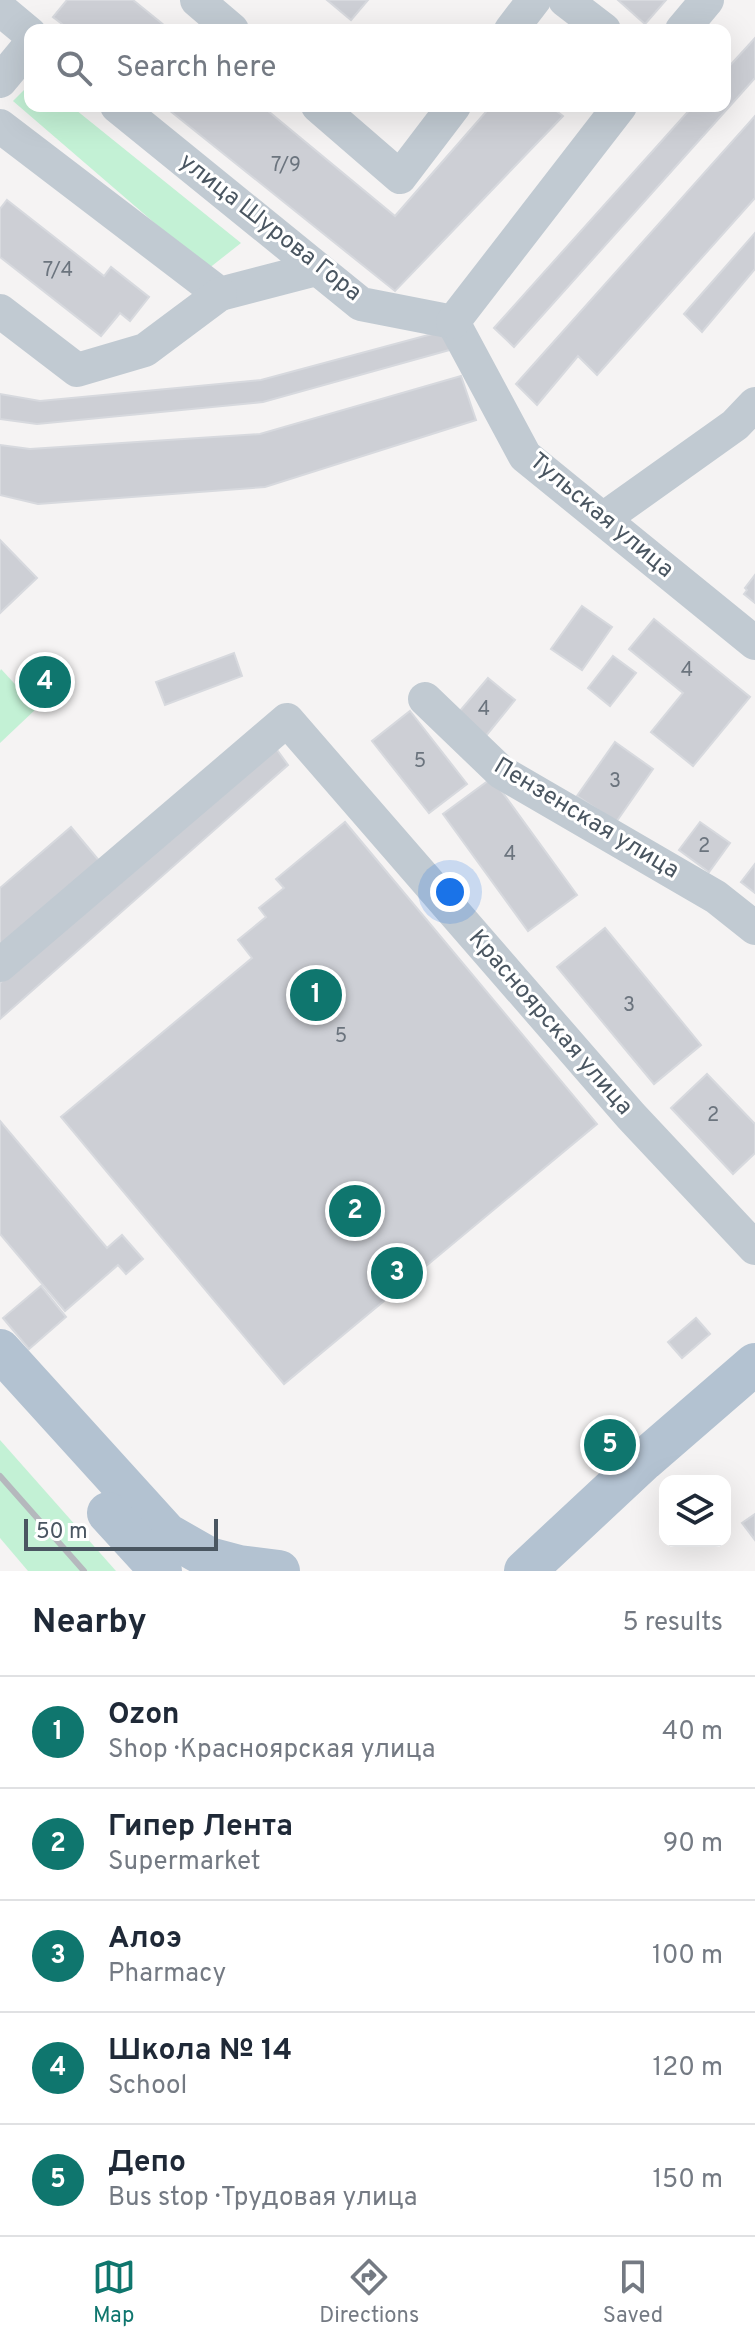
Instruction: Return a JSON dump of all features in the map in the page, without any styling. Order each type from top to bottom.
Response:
[{"type":"main road","points":[[0,1350],[167,1534],[182,1545],[222,1562],[279,1571]]},
{"type":"main road","points":[[525,1571],[644,1460],[755,1364]]},
{"type":"main road","points":[[0,1393],[161,1571]]},
{"type":"street","points":[[197,0],[225,24]]},
{"type":"street","points":[[516,24],[534,0]]},
{"type":"street","points":[[565,0],[596,24]]},
{"type":"street","points":[[687,24],[707,0]]},
{"type":"street","points":[[0,9],[24,29]]},
{"type":"street","points":[[0,81],[24,52]]},
{"type":"street","name":"улица Шурова Гора","points":[[124,112],[361,304],[453,322]]},
{"type":"street","points":[[325,112],[400,177],[449,112]]},
{"type":"street","points":[[453,322],[615,112]]},
{"type":"street","points":[[0,126],[220,294]]},
{"type":"street","points":[[0,311],[77,370],[145,350],[220,294],[316,269]]},
{"type":"street","name":"Тульская улица","points":[[453,322],[525,456],[755,643]]},
{"type":"street","points":[[603,519],[735,425],[755,404]]},
{"type":"street","name":"Пензенская улица","points":[[425,699],[501,772],[716,897],[755,928]]},
{"type":"street","name":"Красноярская улица","points":[[0,965],[287,720],[631,1116],[755,1248]]},
{"type":"green space","points":[[24,90],[24,110],[13,101]]},
{"type":"green space","points":[[26,112],[78,112],[241,243],[208,269]]},
{"type":"green space","points":[[0,671],[37,708],[0,743]]},
{"type":"green space","points":[[0,1440],[116,1571],[28,1571],[0,1538]]},
{"type":"building","points":[[67,0],[133,0],[163,24],[62,24],[53,17]]},
{"type":"building","points":[[327,0],[368,0],[351,20]]},
{"type":"building","points":[[618,0],[666,0],[645,24]]},
{"type":"building","points":[[755,38],[755,78],[731,105],[731,64]]},
{"type":"building","points":[[171,112],[269,112],[395,216],[486,112],[558,112],[563,116],[395,291]]},
{"type":"building","points":[[688,112],[725,112],[514,347],[494,328]]},
{"type":"building","points":[[755,116],[755,198],[597,375],[578,356],[537,405],[516,384]]},
{"type":"building","points":[[7,200],[104,276],[111,267],[149,297],[130,321],[120,313],[101,336],[0,257],[0,209]]},
{"type":"building","points":[[755,233],[755,269],[702,332],[684,314]]},
{"type":"building","points":[[447,330],[453,349],[263,402],[37,424],[0,419],[0,394],[40,401],[261,380]]},
{"type":"building","points":[[461,376],[476,420],[265,487],[38,504],[0,495],[0,445],[30,449],[260,434]]},
{"type":"building","points":[[0,540],[37,578],[0,613]]},
{"type":"building","points":[[755,575],[755,603],[744,594]]},
{"type":"building","points":[[582,606],[612,627],[582,670],[551,649]]},
{"type":"building","points":[[654,619],[750,697],[693,766],[651,732],[683,693],[629,649]]},
{"type":"building","points":[[234,653],[242,676],[165,705],[156,682]]},
{"type":"building","points":[[613,656],[636,673],[610,706],[588,688]]},
{"type":"building","points":[[488,678],[515,700],[481,742],[453,719]]},
{"type":"building","points":[[410,711],[467,784],[429,813],[372,741]]},
{"type":"building","points":[[615,742],[653,769],[616,822],[577,796]]},
{"type":"building","points":[[275,747],[288,765],[0,1019],[0,983]]},
{"type":"building","points":[[492,778],[577,895],[528,931],[443,814]]},
{"type":"building","points":[[345,822],[597,1124],[284,1384],[61,1117],[252,958],[238,940],[266,917],[259,908],[284,888],[276,879]]},
{"type":"building","points":[[700,822],[730,843],[709,872],[679,850]]},
{"type":"building","points":[[71,827],[101,863],[0,948],[0,888]]},
{"type":"building","points":[[755,864],[755,893],[741,882]]},
{"type":"building","points":[[605,928],[701,1045],[654,1084],[557,967]]},
{"type":"building","points":[[707,1074],[755,1124],[755,1153],[733,1174],[671,1108]]},
{"type":"building","points":[[0,1121],[107,1248],[122,1235],[143,1259],[126,1274],[118,1265],[65,1311],[0,1234]]},
{"type":"building","points":[[41,1286],[66,1317],[29,1349],[3,1318]]},
{"type":"building","points":[[696,1318],[710,1334],[682,1358],[668,1342]]},
{"type":"building","points":[[755,1514],[755,1540],[742,1523]]},
{"type":"railway","points":[[0,1476],[84,1571]]},
{"type":"place","name":"Школа № 14","points":[[45,682]]},
{"type":"place","name":"Ozon","points":[[316,995]]},
{"type":"place","name":"Гипер Лента","points":[[355,1211]]},
{"type":"place","name":"Алоэ","points":[[397,1273]]},
{"type":"place","name":"Депо","points":[[610,1445]]}]
